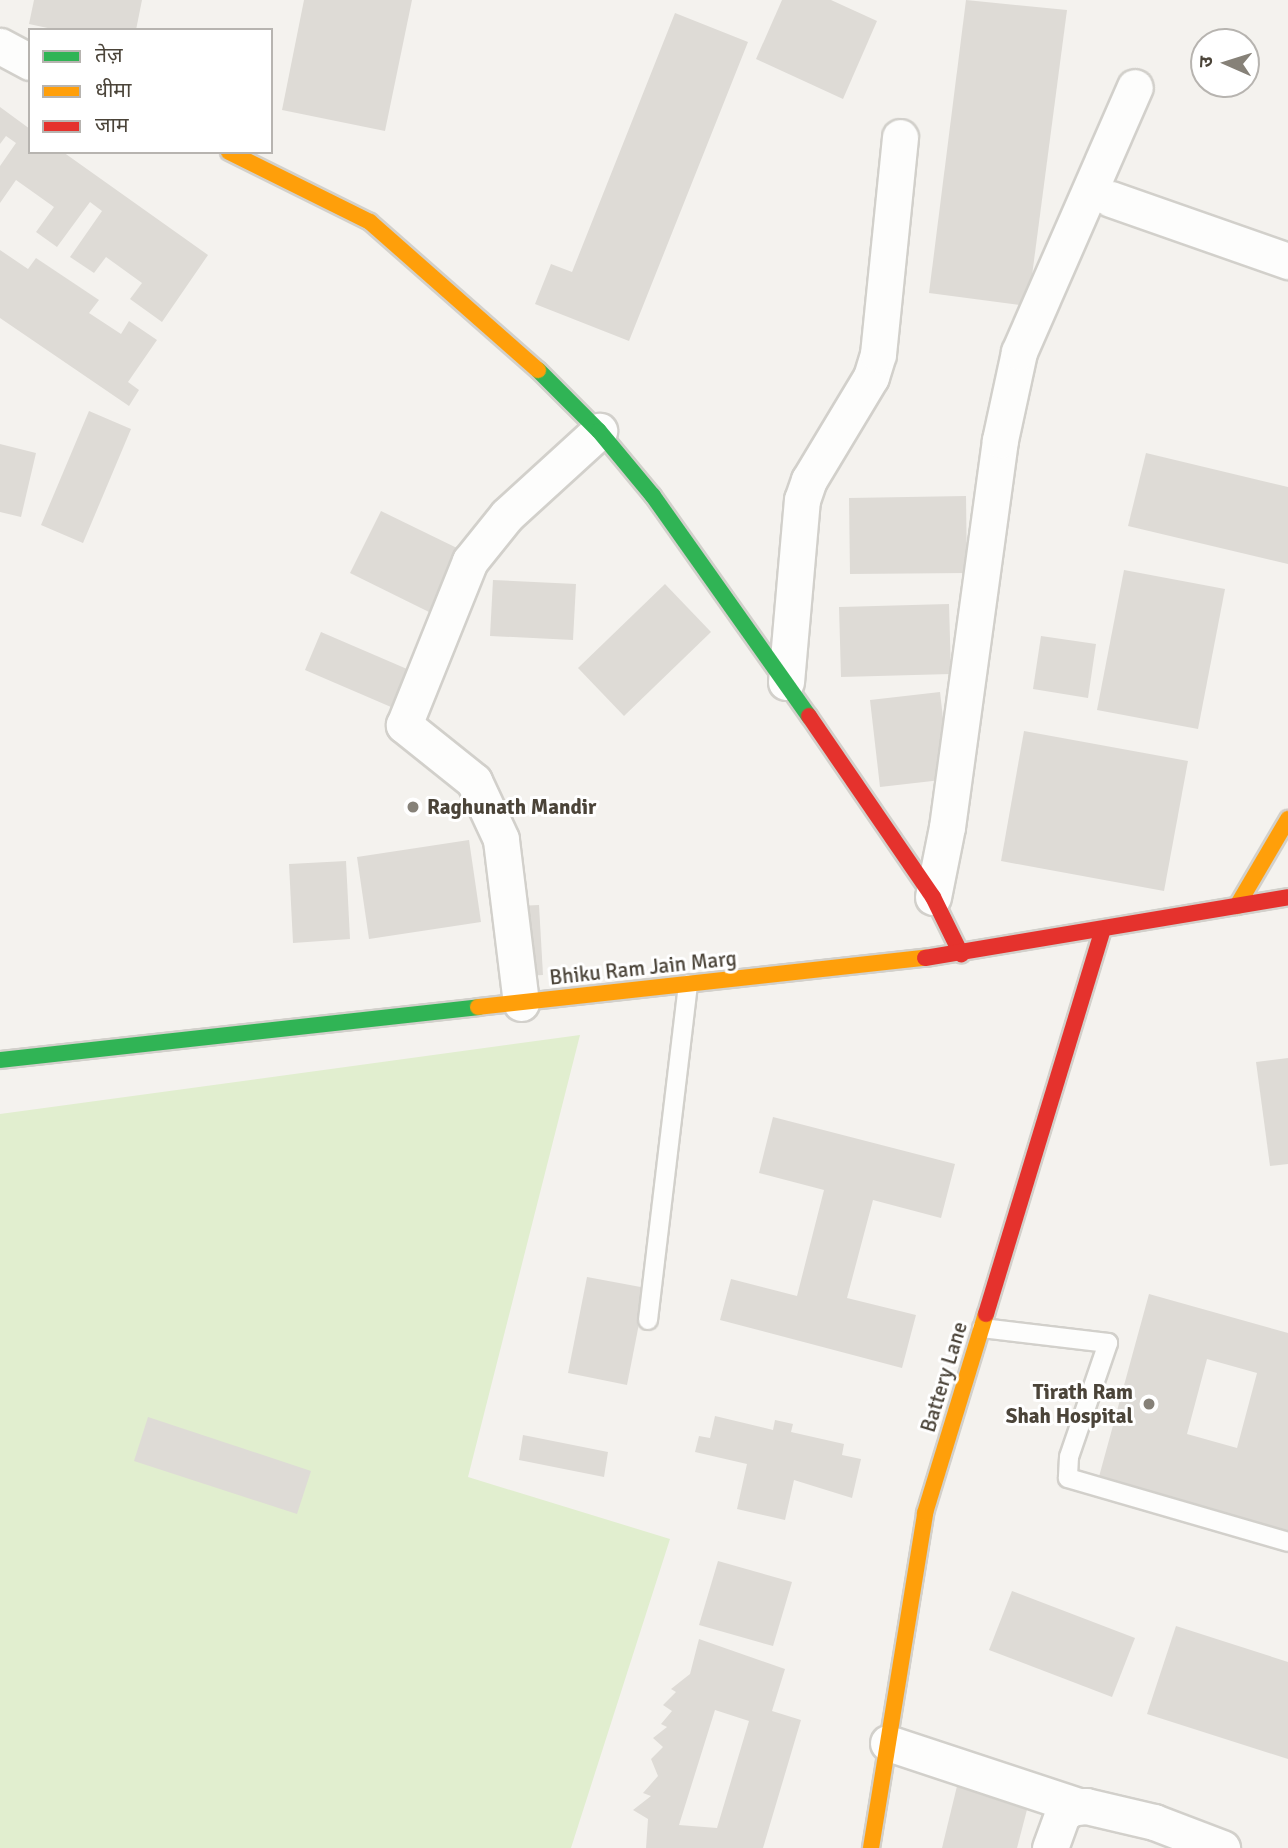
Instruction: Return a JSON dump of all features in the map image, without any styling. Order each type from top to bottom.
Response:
[{"type":"street","points":[[0,46],[28,61]]},
{"type":"street","points":[[933,897],[947,827],[1000,440],[1018,352],[1135,87]]},
{"type":"street","points":[[786,682],[802,500],[809,480],[871,377],[878,354],[900,138]]},
{"type":"street","points":[[233,154],[370,222],[504,336],[599,431],[653,496],[786,682],[933,897],[961,954]]},
{"type":"street","points":[[1111,199],[1288,261]]},
{"type":"street","points":[[521,1003],[500,839],[474,781],[404,725],[470,561],[507,515],[599,431]]},
{"type":"street","points":[[1237,906],[1288,819]]},
{"type":"street","name":"Bhiku Ram Jain Marg","points":[[0,1060],[961,954],[1288,897]]},
{"type":"street","name":"Battery Lane","points":[[871,1848],[925,1513],[1103,930]]},
{"type":"street","points":[[888,1743],[1079,1806],[1154,1822],[1222,1848]]},
{"type":"street","points":[[1050,1848],[1062,1815],[1079,1806]]},
{"type":"lane","points":[[648,1320],[688,985]]},
{"type":"lane","points":[[982,1328],[1108,1343],[1069,1457],[1068,1478],[1288,1542]]},
{"type":"green space","points":[[580,1035],[468,1477],[670,1539],[571,1848],[0,1848],[0,1114]]},
{"type":"building","points":[[34,0],[142,0],[136,28],[48,28],[29,24]]},
{"type":"building","points":[[304,0],[412,0],[385,131],[282,110]]},
{"type":"building","points":[[782,0],[831,0],[877,21],[843,99],[756,59]]},
{"type":"building","points":[[966,0],[1067,10],[1028,306],[929,293]]},
{"type":"building","points":[[675,13],[748,42],[629,341],[535,304],[551,264],[572,272]]},
{"type":"building","points":[[0,107],[28,128],[28,154],[66,154],[208,255],[162,322],[130,299],[142,283],[106,257],[94,273],[70,257],[102,211],[90,202],[57,247],[36,232],[54,207],[16,180],[0,203],[0,166],[16,143],[6,136],[0,144]]},
{"type":"building","points":[[0,250],[28,269],[36,258],[99,300],[89,313],[121,334],[129,321],[157,340],[128,382],[139,390],[129,406],[0,318]]},
{"type":"building","points":[[89,411],[131,429],[83,543],[41,525]]},
{"type":"building","points":[[0,444],[36,453],[21,517],[0,512]]},
{"type":"building","points":[[1146,453],[1288,487],[1288,564],[1128,526]]},
{"type":"building","points":[[966,496],[967,573],[850,574],[849,498]]},
{"type":"building","points":[[381,511],[459,549],[429,612],[350,573]]},
{"type":"building","points":[[1124,570],[1225,589],[1198,729],[1097,710]]},
{"type":"building","points":[[493,580],[576,584],[573,640],[490,636]]},
{"type":"building","points":[[665,584],[711,632],[624,716],[578,668]]},
{"type":"building","points":[[949,604],[951,674],[841,677],[839,607]]},
{"type":"building","points":[[321,632],[407,669],[391,707],[305,670]]},
{"type":"building","points":[[1041,636],[1096,644],[1088,698],[1033,689]]},
{"type":"building","points":[[940,692],[950,779],[880,787],[870,700]]},
{"type":"building","points":[[1024,731],[1188,761],[1164,891],[1001,861]]},
{"type":"building","points":[[469,840],[481,922],[369,939],[357,857]]},
{"type":"building","points":[[346,861],[350,939],[293,943],[289,864]]},
{"type":"building","points":[[539,905],[543,975],[522,976],[518,906]]},
{"type":"building","points":[[1288,1058],[1288,1164],[1270,1166],[1256,1062]]},
{"type":"building","points":[[773,1117],[955,1164],[941,1218],[873,1200],[847,1298],[916,1315],[902,1368],[720,1320],[731,1279],[797,1296],[824,1190],[759,1173]]},
{"type":"building","points":[[587,1277],[646,1288],[627,1385],[568,1373]]},
{"type":"building","points":[[1149,1294],[1288,1333],[1288,1537],[1097,1484]],"holes":[[[1207,1359],[1257,1373],[1237,1448],[1187,1434]]]},
{"type":"building","points":[[715,1416],[773,1430],[775,1420],[793,1424],[791,1432],[844,1444],[842,1455],[861,1459],[852,1498],[794,1480],[785,1520],[737,1509],[747,1464],[695,1452],[699,1436],[710,1438]]},
{"type":"building","points":[[148,1417],[311,1471],[297,1514],[134,1461]]},
{"type":"building","points":[[523,1435],[608,1452],[604,1477],[519,1460]]},
{"type":"building","points":[[718,1561],[792,1582],[773,1646],[699,1625]]},
{"type":"building","points":[[1012,1591],[1135,1638],[1112,1697],[989,1650]]},
{"type":"building","points":[[1176,1626],[1288,1662],[1288,1759],[1147,1714]]},
{"type":"building","points":[[699,1639],[785,1669],[772,1711],[801,1720],[763,1848],[646,1848],[648,1819],[633,1810],[651,1796],[643,1793],[658,1776],[651,1759],[663,1747],[653,1738],[667,1727],[661,1724],[672,1711],[663,1705],[676,1692],[671,1689],[690,1674]],"holes":[[[715,1710],[749,1721],[717,1828],[679,1825]]]},
{"type":"building","points":[[958,1782],[1029,1802],[1017,1848],[942,1848]]},
{"type":"traffic: fast","points":[[538,370],[599,431],[653,496],[809,716]]},
{"type":"traffic: fast","points":[[0,1060],[478,1007]]},
{"type":"traffic: slow","points":[[233,154],[370,222],[538,370]]},
{"type":"traffic: slow","points":[[1237,906],[1288,819]]},
{"type":"traffic: slow","points":[[478,1007],[925,958]]},
{"type":"traffic: slow","points":[[871,1848],[925,1513],[986,1314]]},
{"type":"traffic: jam","points":[[809,716],[933,897],[961,954]]},
{"type":"traffic: jam","points":[[925,958],[1288,897]]},
{"type":"traffic: jam","points":[[986,1314],[1103,930]]},
{"type":"place","name":"Raghunath Mandir","points":[[413,807]]},
{"type":"place","name":"Tirath Ram Shah Hospital","points":[[1149,1404]]}]
